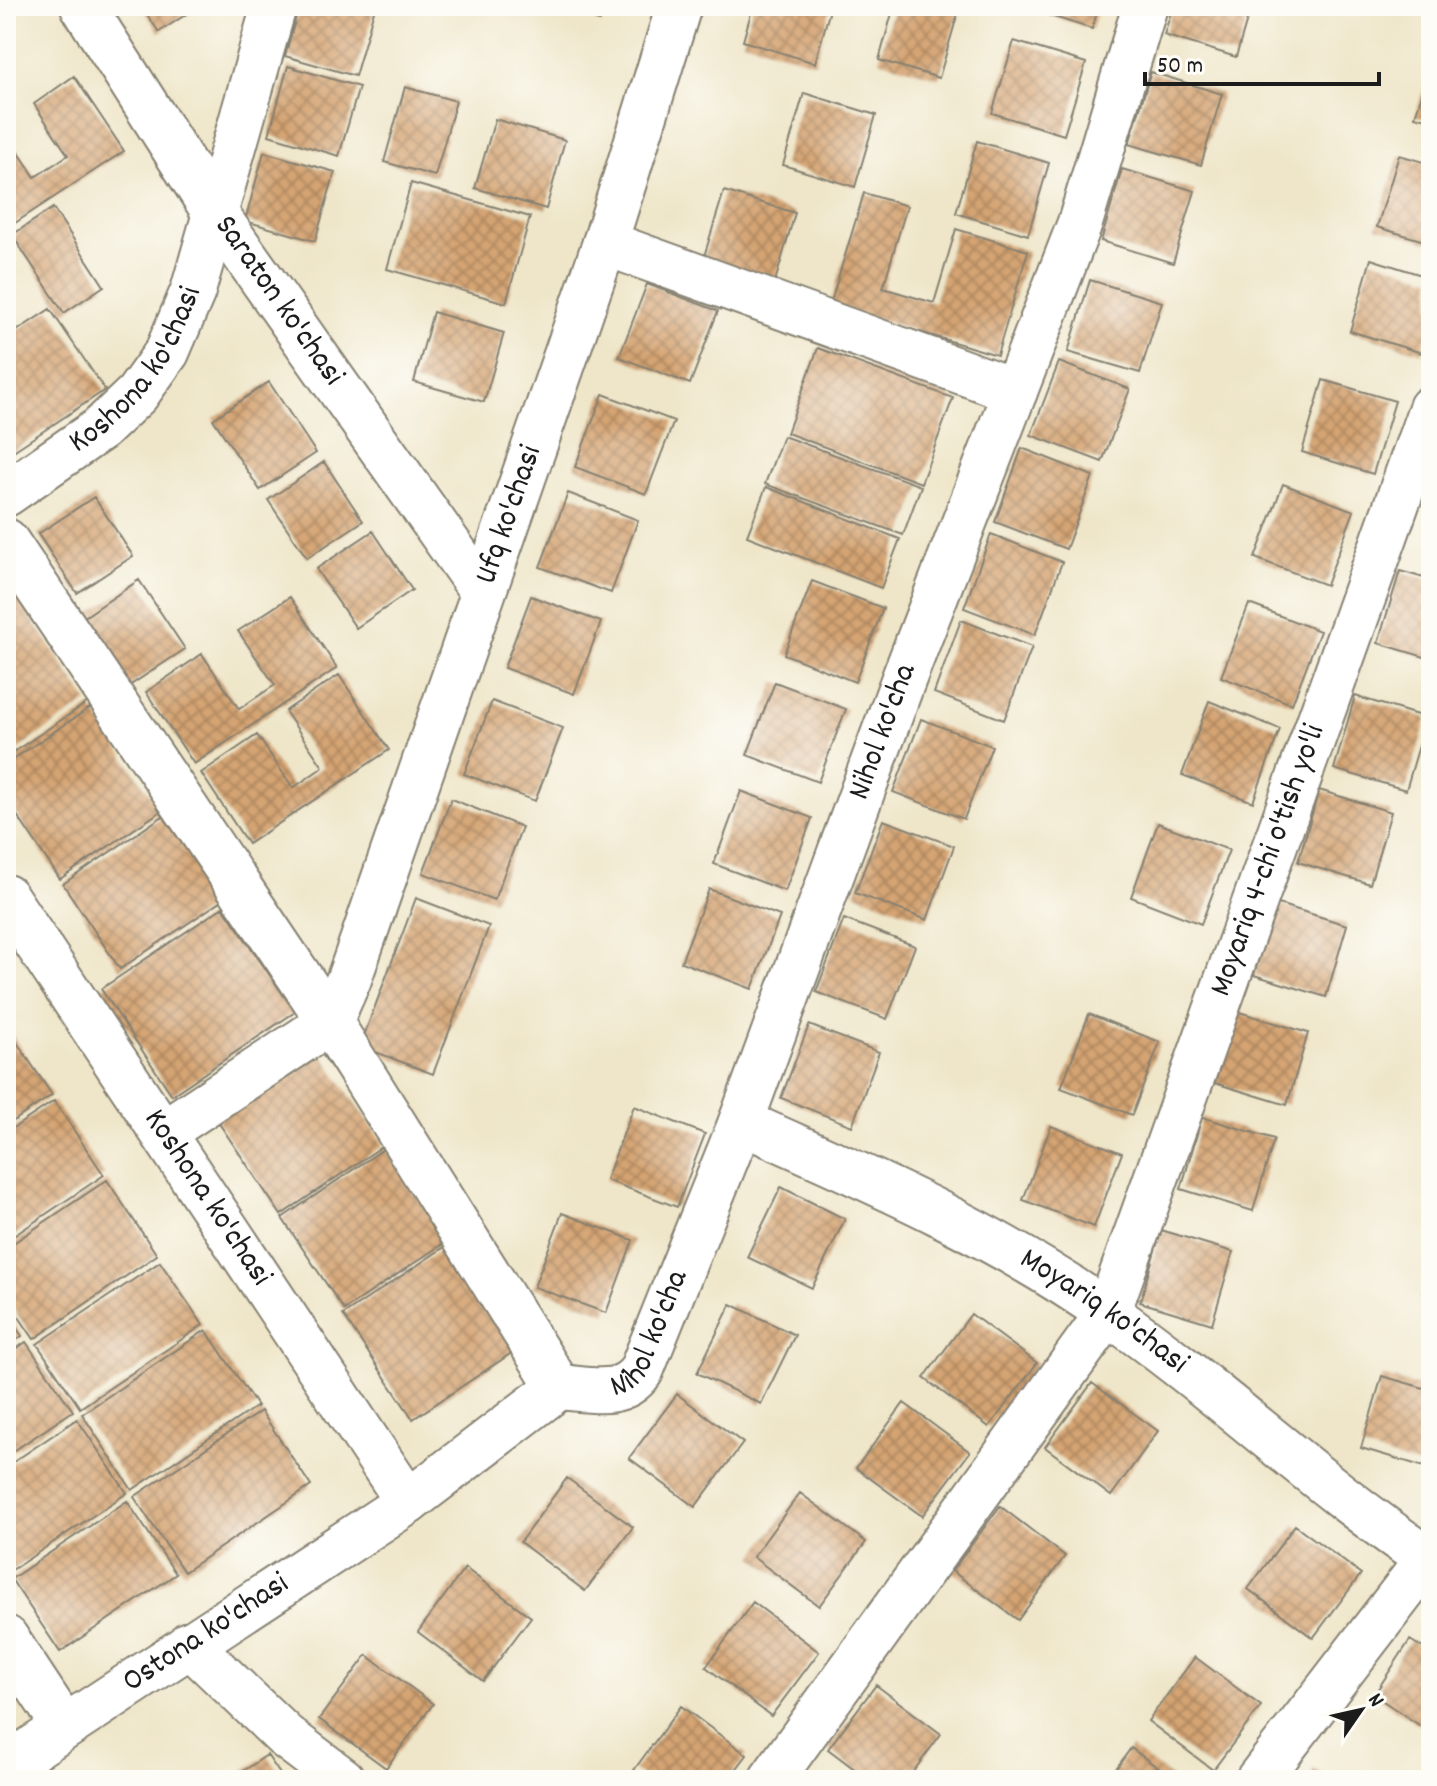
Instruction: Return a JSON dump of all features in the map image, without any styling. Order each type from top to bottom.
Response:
[{"type":"street","name":"Saraton ko'chasi","points":[[83,6],[213,210],[482,591]]},
{"type":"street","name":"Koshona ko'chasi","points":[[6,494],[100,429],[137,394],[167,352],[193,291],[213,210],[274,6]]},
{"type":"street","name":"Ufq ko'chasi","points":[[330,1022],[349,979],[605,243],[679,6]]},
{"type":"street","name":"Nihol ko'cha","points":[[559,1387],[618,1390],[634,1381],[641,1371],[741,1122],[904,678],[1080,223],[1145,6]]},
{"type":"street","points":[[605,243],[1015,391]]},
{"type":"street","name":"Moyariq 4-chi o'tish yo'li","points":[[771,1780],[1108,1313],[1431,408]]},
{"type":"street","points":[[6,541],[330,1022],[559,1387]]},
{"type":"street","name":"Koshona ko'chasi","points":[[6,897],[165,1131],[408,1502]]},
{"type":"street","points":[[165,1131],[330,1022]]},
{"type":"street","name":"Moyariq ko'chasi","points":[[741,1122],[890,1188],[1026,1261],[1108,1313],[1430,1559]]},
{"type":"street","name":"Ostona ko'chasi","points":[[6,1766],[408,1502],[559,1387]]},
{"type":"street","points":[[1258,1780],[1430,1559]]},
{"type":"street","points":[[6,1638],[64,1726]]},
{"type":"street","points":[[189,1644],[285,1736],[343,1780]]},
{"type":"building","points":[[141,6],[199,6],[159,32]]},
{"type":"building","points":[[299,6],[375,7],[355,76],[285,56]]},
{"type":"building","points":[[550,6],[603,6],[599,21]]},
{"type":"building","points":[[753,6],[831,6],[815,63],[743,41]]},
{"type":"building","points":[[894,6],[960,6],[939,78],[879,60]]},
{"type":"building","points":[[1019,6],[1099,6],[1092,29]]},
{"type":"building","points":[[1173,6],[1251,6],[1236,57],[1164,35]]},
{"type":"building","points":[[1014,41],[1086,63],[1064,135],[992,113]]},
{"type":"building","points":[[288,66],[359,87],[339,156],[269,135]]},
{"type":"building","points":[[1431,66],[1431,120],[1415,116]]},
{"type":"building","points":[[1151,72],[1222,94],[1201,165],[1129,144]]},
{"type":"building","points":[[74,76],[124,151],[6,229],[6,133],[35,177],[68,155],[34,104]]},
{"type":"building","points":[[405,87],[456,101],[435,176],[384,162]]},
{"type":"building","points":[[804,93],[876,115],[855,187],[783,165]]},
{"type":"building","points":[[495,119],[565,140],[546,209],[475,188]]},
{"type":"building","points":[[977,141],[1049,163],[1028,235],[956,213]]},
{"type":"building","points":[[264,152],[335,172],[315,241],[245,221]]},
{"type":"building","points":[[1399,155],[1431,164],[1431,243],[1377,227]]},
{"type":"building","points":[[1122,169],[1195,191],[1173,263],[1101,241]]},
{"type":"building","points":[[411,183],[530,217],[506,303],[387,269]]},
{"type":"building","points":[[724,191],[795,213],[774,285],[702,263]]},
{"type":"building","points":[[864,193],[907,206],[883,288],[934,303],[956,229],[1028,251],[997,355],[830,305]]},
{"type":"building","points":[[53,208],[104,286],[64,313],[12,235]]},
{"type":"building","points":[[1371,259],[1431,278],[1431,322],[1422,353],[1350,331]]},
{"type":"building","points":[[1090,280],[1162,302],[1140,373],[1068,352]]},
{"type":"building","points":[[647,284],[718,311],[690,384],[619,357]]},
{"type":"building","points":[[50,309],[105,390],[6,456],[6,338]]},
{"type":"building","points":[[433,312],[504,333],[484,402],[414,382]]},
{"type":"building","points":[[818,348],[953,398],[921,483],[787,433]]},
{"type":"building","points":[[1059,362],[1130,389],[1102,462],[1031,435]]},
{"type":"building","points":[[1323,380],[1395,401],[1373,474],[1302,452]]},
{"type":"building","points":[[269,382],[316,453],[260,490],[213,419]]},
{"type":"building","points":[[603,394],[674,421],[646,494],[575,467]]},
{"type":"building","points":[[783,436],[921,486],[903,535],[765,484]]},
{"type":"building","points":[[1022,448],[1093,476],[1066,549],[995,522]]},
{"type":"building","points":[[324,462],[363,521],[307,558],[268,500]]},
{"type":"building","points":[[1283,484],[1354,511],[1326,585],[1255,558]]},
{"type":"building","points":[[766,487],[900,539],[881,588],[747,536]]},
{"type":"building","points":[[568,493],[638,520],[611,593],[540,567]]},
{"type":"building","points":[[94,497],[133,556],[77,593],[38,534]]},
{"type":"building","points":[[373,531],[412,590],[356,628],[316,569]]},
{"type":"building","points":[[991,534],[1062,562],[1035,635],[964,608]]},
{"type":"building","points":[[1400,571],[1431,580],[1431,659],[1378,643]]},
{"type":"building","points":[[6,580],[88,702],[6,757]]},
{"type":"building","points":[[139,580],[185,649],[129,686],[83,618]]},
{"type":"building","points":[[812,581],[883,608],[855,682],[784,654]]},
{"type":"building","points":[[531,596],[601,622],[574,694],[504,668]]},
{"type":"building","points":[[290,597],[337,668],[194,764],[146,692],[202,654],[239,709],[275,685],[238,631]]},
{"type":"building","points":[[1249,604],[1320,631],[1292,704],[1221,677]]},
{"type":"building","points":[[961,620],[1032,647],[1004,720],[934,693]]},
{"type":"building","points":[[339,675],[389,750],[248,844],[201,773],[257,735],[293,788],[323,767],[285,711]]},
{"type":"building","points":[[775,682],[846,709],[818,782],[747,755]]},
{"type":"building","points":[[1355,696],[1427,718],[1406,790],[1334,769]]},
{"type":"building","points":[[492,701],[563,728],[535,801],[464,774]]},
{"type":"building","points":[[1209,701],[1280,729],[1253,802],[1182,775]]},
{"type":"building","points":[[91,707],[161,811],[60,879],[6,799],[6,764]]},
{"type":"building","points":[[921,719],[992,746],[964,819],[893,792]]},
{"type":"building","points":[[1319,790],[1391,812],[1370,884],[1298,862]]},
{"type":"building","points":[[741,791],[812,818],[785,891],[714,864]]},
{"type":"building","points":[[451,799],[522,827],[494,900],[423,873]]},
{"type":"building","points":[[163,816],[221,901],[120,969],[63,884]]},
{"type":"building","points":[[883,820],[954,846],[927,920],[855,893]]},
{"type":"building","points":[[1158,823],[1229,850],[1201,924],[1131,897]]},
{"type":"building","points":[[709,889],[780,916],[752,989],[681,962]]},
{"type":"building","points":[[416,898],[489,926],[433,1074],[360,1046]]},
{"type":"building","points":[[1275,903],[1347,925],[1326,997],[1254,975]]},
{"type":"building","points":[[223,907],[295,1012],[172,1095],[101,989]]},
{"type":"building","points":[[844,919],[915,946],[887,1019],[816,992]]},
{"type":"building","points":[[1236,1011],[1308,1033],[1287,1105],[1215,1083]]},
{"type":"building","points":[[1089,1014],[1160,1042],[1132,1115],[1061,1088]]},
{"type":"building","points":[[809,1025],[879,1052],[852,1126],[781,1098]]},
{"type":"building","points":[[6,1026],[52,1095],[6,1126]]},
{"type":"building","points":[[315,1044],[384,1145],[281,1215],[212,1113]]},
{"type":"building","points":[[54,1101],[104,1175],[6,1241],[6,1133]]},
{"type":"building","points":[[634,1106],[705,1134],[677,1207],[606,1180]]},
{"type":"building","points":[[1202,1117],[1274,1139],[1253,1211],[1181,1189]]},
{"type":"building","points":[[1051,1126],[1122,1153],[1094,1227],[1023,1200]]},
{"type":"building","points":[[385,1148],[447,1241],[344,1310],[282,1218]]},
{"type":"building","points":[[107,1180],[157,1255],[34,1339],[6,1298],[6,1248]]},
{"type":"building","points":[[781,1187],[845,1219],[812,1288],[747,1257]]},
{"type":"building","points":[[562,1213],[633,1240],[606,1313],[534,1287]]},
{"type":"building","points":[[1161,1230],[1233,1252],[1212,1324],[1140,1302]]},
{"type":"building","points":[[449,1244],[519,1348],[413,1419],[343,1315]]},
{"type":"building","points":[[160,1262],[203,1325],[80,1408],[37,1344]]},
{"type":"building","points":[[1431,1267],[1431,1293],[1423,1291]]},
{"type":"building","points":[[731,1304],[795,1335],[761,1404],[697,1373]]},
{"type":"building","points":[[6,1313],[22,1336],[6,1347]]},
{"type":"building","points":[[971,1314],[1037,1363],[989,1427],[924,1378]]},
{"type":"building","points":[[206,1330],[257,1406],[132,1490],[82,1414]]},
{"type":"building","points":[[26,1342],[73,1411],[6,1456],[6,1356]]},
{"type":"building","points":[[1382,1376],[1431,1390],[1431,1469],[1361,1448]]},
{"type":"building","points":[[1092,1383],[1158,1431],[1111,1496],[1045,1447]]},
{"type":"building","points":[[677,1394],[743,1443],[695,1507],[629,1458]]},
{"type":"building","points":[[904,1403],[970,1452],[922,1516],[856,1468]]},
{"type":"building","points":[[261,1411],[311,1486],[184,1572],[134,1497]]},
{"type":"building","points":[[77,1419],[127,1493],[6,1574],[6,1467]]},
{"type":"building","points":[[567,1478],[633,1527],[585,1591],[520,1542]]},
{"type":"building","points":[[800,1493],[866,1542],[819,1606],[753,1557]]},
{"type":"building","points":[[127,1501],[176,1574],[60,1652],[11,1579]]},
{"type":"building","points":[[1000,1506],[1065,1556],[1018,1620],[952,1571]]},
{"type":"building","points":[[1295,1525],[1361,1574],[1313,1638],[1248,1589]]},
{"type":"building","points":[[465,1568],[531,1617],[483,1681],[418,1632]]},
{"type":"building","points":[[753,1602],[819,1652],[771,1716],[706,1667]]},
{"type":"building","points":[[1410,1640],[1431,1653],[1431,1733],[1374,1695]]},
{"type":"building","points":[[367,1655],[433,1704],[386,1768],[319,1719]]},
{"type":"building","points":[[1195,1657],[1261,1706],[1213,1770],[1148,1721]]},
{"type":"building","points":[[876,1685],[941,1734],[907,1780],[869,1780],[828,1749]]},
{"type":"building","points":[[681,1706],[747,1755],[728,1780],[647,1780],[634,1770]]},
{"type":"building","points":[[1131,1748],[1175,1780],[1108,1780]]},
{"type":"building","points":[[267,1755],[284,1780],[230,1780]]},
{"type":"building","points":[[1314,1769],[1331,1780],[1307,1780]]}]
